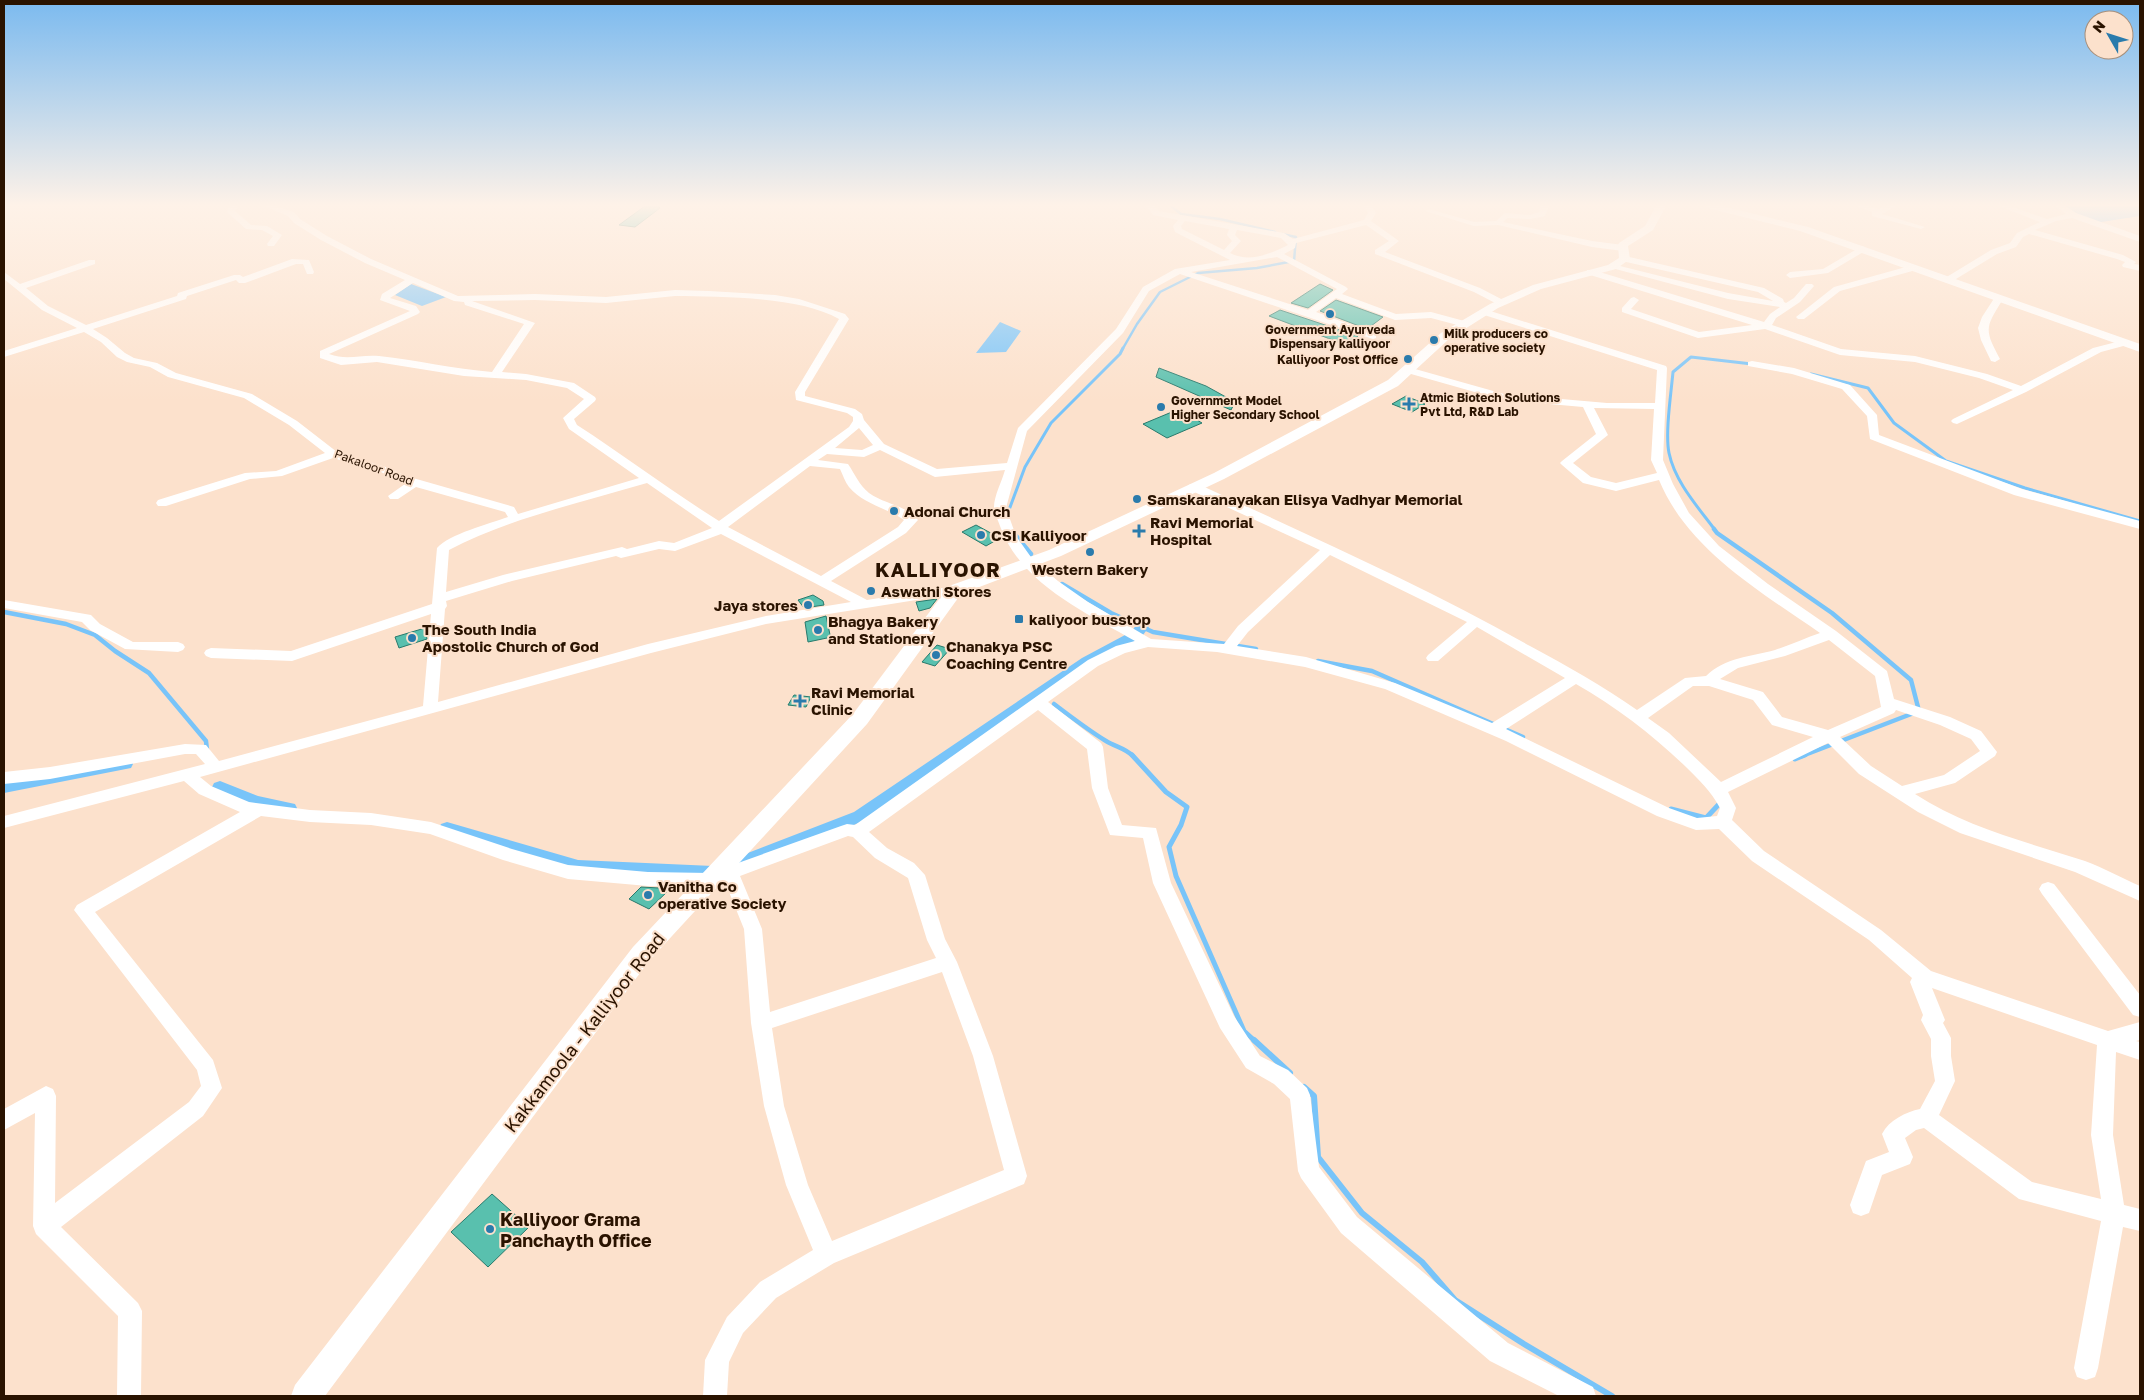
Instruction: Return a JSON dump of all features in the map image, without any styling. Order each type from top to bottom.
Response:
[{"type":"main road","points":[[955,590],[1055,553],[1194,487],[1393,384],[1445,336],[1502,302],[1537,287],[1593,271]]},
{"type":"main road","points":[[1923,271],[2140,348]]},
{"type":"main road","name":"Kakkamoola - Kalliyoor Road","points":[[306,1396],[641,954],[720,876],[860,719],[955,590]]},
{"type":"street","points":[[19,287],[65,271]]},
{"type":"street","points":[[4,354],[183,297],[181,295],[237,278],[242,281],[268,271]]},
{"type":"street","points":[[392,271],[457,299],[530,323],[495,375]]},
{"type":"street","points":[[1148,643],[1083,605],[1028,563],[1010,536],[1000,508],[1022,430],[1120,331],[1146,289],[1177,271]]},
{"type":"street","points":[[1179,271],[1309,312],[1373,336]]},
{"type":"street","points":[[1309,312],[1343,290],[1310,271]]},
{"type":"street","points":[[1429,271],[1502,302]]},
{"type":"street","points":[[1629,271],[1728,296],[1788,306]]},
{"type":"street","points":[[1690,271],[1761,290],[1788,306]]},
{"type":"street","points":[[1790,274],[1822,271]]},
{"type":"street","points":[[1801,318],[1837,289],[1901,271]]},
{"type":"street","points":[[1948,280],[1964,271]]},
{"type":"street","points":[[1590,272],[1766,326],[1840,352],[1915,359],[1983,376],[2022,390]]},
{"type":"street","name":"Pakaloor Road","points":[[4,275],[45,308],[71,320],[104,340],[114,350],[131,360],[153,365],[172,375],[248,396],[293,423],[333,454],[385,470],[402,479],[510,510],[514,519]]},
{"type":"street","points":[[412,280],[385,296],[385,300],[413,308],[415,312],[338,346],[324,353],[324,356],[341,362],[377,359],[464,373],[526,377],[570,385],[590,398],[568,418],[573,427],[622,459],[675,499],[722,529],[864,604]]},
{"type":"street","points":[[1634,300],[1625,310],[1698,335],[1766,326],[1773,316],[1798,300],[1809,286]]},
{"type":"street","points":[[457,299],[535,296],[606,300],[675,293],[774,298],[799,302],[842,316],[844,319],[800,392],[800,398],[851,411],[858,416],[859,421],[880,446],[935,473],[1012,466]]},
{"type":"street","points":[[1336,295],[1394,317],[1431,315],[1465,324]]},
{"type":"street","points":[[1995,359],[1982,334],[1983,323],[1998,298]]},
{"type":"street","points":[[1484,312],[1662,368],[1657,460],[1684,514],[1714,549],[1763,587],[1831,634],[1882,674],[1889,709],[1719,790]]},
{"type":"street","points":[[1957,421],[2022,390],[2096,350],[2124,342]]},
{"type":"street","points":[[1752,364],[1794,371],[1846,387],[1872,415],[1874,437],[2018,492],[2140,525]]},
{"type":"street","points":[[1408,370],[1503,397],[1587,405],[1659,406]]},
{"type":"street","points":[[1587,405],[1602,435],[1566,464],[1587,480],[1616,487],[1663,475]]},
{"type":"street","points":[[722,529],[722,525],[853,429],[859,421]]},
{"type":"street","points":[[823,450],[864,454],[880,446]]},
{"type":"street","points":[[162,503],[249,476],[278,474],[333,454]]},
{"type":"street","points":[[807,462],[844,466],[854,485],[866,496],[896,509],[912,520],[902,530],[822,581]]},
{"type":"street","points":[[430,709],[443,548],[460,538],[514,519],[648,478]]},
{"type":"street","points":[[394,496],[415,482]]},
{"type":"street","points":[[1194,487],[1329,549],[1476,621],[1601,692],[1664,737],[1719,790],[1725,815],[1758,856],[1875,935],[1924,977],[2140,1051]]},
{"type":"street","points":[[211,653],[292,656],[508,578],[622,551],[621,554],[659,545],[676,547],[722,529]]},
{"type":"street","points":[[1230,646],[1243,629],[1329,549]]},
{"type":"street","points":[[4,822],[216,767],[648,649],[766,620],[955,590]]},
{"type":"street","points":[[4,604],[86,618],[95,627],[130,646],[178,647]]},
{"type":"street","points":[[1434,658],[1476,621]]},
{"type":"street","points":[[1710,681],[1717,672],[1731,666],[1778,654],[1831,634]]},
{"type":"street","points":[[858,832],[1093,663],[1121,650],[1148,643],[1230,646],[1306,662],[1390,686],[1498,727],[1663,812],[1696,824],[1725,815]]},
{"type":"street","points":[[1498,727],[1576,678]]},
{"type":"street","points":[[1637,718],[1690,681],[1710,681],[1758,696],[1777,721],[1830,736],[1865,770],[1924,808],[1966,829],[2081,867],[2140,894]]},
{"type":"street","points":[[1038,702],[1095,747],[1100,788],[1116,831],[1150,832],[1162,883],[1227,1022],[1253,1062],[1281,1077],[1300,1095],[1309,1171],[1349,1225],[1499,1352],[1584,1396]]},
{"type":"street","points":[[1888,702],[1946,721],[1976,735],[1989,752],[1949,779],[1900,792]]},
{"type":"street","points":[[4,778],[50,773],[184,749],[200,749],[216,767]]},
{"type":"street","points":[[186,775],[205,790],[247,808],[310,816],[371,819],[431,828],[509,855],[568,872],[648,878],[720,876],[847,830],[858,832],[881,853],[908,868],[916,875],[936,940],[948,962],[983,1056],[1016,1176],[826,1255],[768,1290],[735,1325],[717,1360],[715,1396]]},
{"type":"street","points":[[44,1226],[196,1109],[212,1088],[206,1066],[83,910],[259,809]]},
{"type":"street","points":[[720,876],[753,929],[761,1022],[774,1106],[797,1185],[826,1255]]},
{"type":"street","points":[[2048,890],[2140,1009]]},
{"type":"street","points":[[761,1022],[948,962]]},
{"type":"street","points":[[1924,977],[1920,982],[1935,1020],[1931,1020],[1941,1038],[1941,1056],[1945,1081],[1927,1118]]},
{"type":"street","points":[[2107,1040],[2140,1031]]},
{"type":"street","points":[[2086,1368],[2114,1214],[2102,1135],[2107,1040]]},
{"type":"street","points":[[4,1120],[46,1096],[44,1226],[130,1311],[129,1396]]},
{"type":"street","points":[[1861,1205],[1874,1168],[1902,1157],[1893,1134],[1911,1121],[1927,1118],[2027,1191],[2140,1220]]},
{"type":"water","points":[[411,284],[446,297],[422,306],[395,295]]},
{"type":"water","points":[[1000,322],[1021,331],[1006,352],[976,353]]},
{"type":"building","points":[[1320,284],[1333,290],[1308,308],[1291,303]]},
{"type":"building","points":[[1336,300],[1383,317],[1367,329],[1320,311]]},
{"type":"building","points":[[1280,310],[1358,336],[1346,345],[1269,316]]},
{"type":"building","name":"Government Model Higher Secondary School","points":[[1159,368],[1206,386],[1235,402],[1231,410],[1156,377]]},
{"type":"building","name":"Atmic Biotech Solutions Pvt Ltd, R&D Lab","points":[[1406,396],[1425,404],[1412,412],[1392,404]]},
{"type":"building","points":[[1179,409],[1202,423],[1167,438],[1143,424]]},
{"type":"building","name":"CSI Kalliyoor","points":[[976,525],[1000,538],[986,546],[962,532]]},
{"type":"building","name":"Jaya stores","points":[[813,595],[823,601],[824,605],[804,608],[798,600]]},
{"type":"building","points":[[937,599],[930,608],[919,611],[916,602]]},
{"type":"building","name":"Bhagya Bakery and Stationery","points":[[826,616],[832,644],[827,638],[808,642],[805,622]]},
{"type":"building","name":"The South India Apostolic Church of God","points":[[425,628],[427,639],[399,648],[395,637]]},
{"type":"building","name":"Chanakya PSC Coaching Centre","points":[[937,645],[950,649],[935,666],[922,662]]},
{"type":"building","name":"Ravi Memorial Clinic","points":[[794,695],[811,697],[806,707],[788,705]]},
{"type":"building","name":"Vanitha Co operative Society","points":[[641,887],[659,888],[667,892],[649,909],[629,899]]},
{"type":"building","name":"Kalliyoor Grama Panchayth Office","points":[[492,1194],[529,1227],[488,1267],[451,1232]]},
{"type":"waterway","points":[[1122,350],[1137,324],[1160,292],[1198,273],[1218,271]]},
{"type":"waterway","points":[[1006,518],[1025,467],[1051,423],[1122,350]]},
{"type":"waterway","points":[[1715,530],[1676,474],[1669,453],[1668,424],[1673,372],[1691,357],[1752,364]]},
{"type":"waterway","points":[[1811,374],[1868,388],[1894,423],[1946,461],[2025,488],[2140,521]]},
{"type":"waterway","points":[[1714,529],[1717,533],[1832,613],[1911,680],[1919,711],[1802,756]]},
{"type":"waterway","points":[[1012,531],[1031,554]]},
{"type":"waterway","points":[[1062,584],[1111,613],[1153,632],[1256,649]]},
{"type":"waterway","points":[[4,612],[66,624],[95,635],[115,651],[149,673],[206,741],[207,750]]},
{"type":"waterway","points":[[1138,632],[1142,627]]},
{"type":"waterway","points":[[746,861],[860,816],[1087,661],[1130,638]]},
{"type":"waterway","points":[[1318,661],[1372,671],[1523,737]]},
{"type":"waterway","points":[[1054,704],[1099,737],[1133,756]]},
{"type":"waterway","points":[[1795,759],[1805,755]]},
{"type":"waterway","points":[[1133,756],[1166,792],[1187,807],[1181,825],[1169,847],[1176,876],[1244,1031],[1256,1042]]},
{"type":"waterway","points":[[4,787],[125,764]]},
{"type":"waterway","points":[[220,787],[255,802],[289,808]]},
{"type":"waterway","points":[[1671,809],[1706,818],[1721,802]]},
{"type":"waterway","points":[[447,828],[578,867],[713,873]]},
{"type":"waterway","points":[[1254,1040],[1290,1073]]},
{"type":"waterway","points":[[1304,1087],[1314,1096],[1318,1157],[1362,1213],[1422,1262],[1455,1300],[1524,1344],[1612,1396]]},
{"type":"place","name":"Government Ayurveda Dispensary kalliyoor","points":[[1330,314]]},
{"type":"place","name":"Milk producers co operative society","points":[[1434,340]]},
{"type":"place","name":"Kalliyoor Post Office","points":[[1408,359]]},
{"type":"place","name":"Atmic Biotech Solutions Pvt Ltd, R&D Lab","points":[[1409,404]]},
{"type":"place","name":"Government Model Higher Secondary School","points":[[1161,407]]},
{"type":"place","name":"Samskaranayakan Elisya Vadhyar Memorial","points":[[1137,499]]},
{"type":"place","name":"Adonai Church","points":[[894,511]]},
{"type":"place","name":"Ravi Memorial Hospital","points":[[1139,531]]},
{"type":"place","name":"CSI Kalliyoor","points":[[981,535]]},
{"type":"place","name":"Western Bakery","points":[[1090,552]]},
{"type":"place","name":"Aswathi Stores","points":[[871,591]]},
{"type":"place","name":"Jaya stores","points":[[808,605]]},
{"type":"place","name":"kaliyoor busstop","points":[[1019,619]]},
{"type":"place","name":"Bhagya Bakery and Stationery","points":[[818,630]]},
{"type":"place","name":"The South India Apostolic Church of God","points":[[412,638]]},
{"type":"place","name":"Chanakya PSC Coaching Centre","points":[[936,655]]},
{"type":"place","name":"Ravi Memorial Clinic","points":[[800,701]]},
{"type":"place","name":"Vanitha Co operative Society","points":[[648,895]]},
{"type":"place","name":"Kalliyoor Grama Panchayth Office","points":[[490,1229]]},
{"type":"district","name":"KALLIYOOR","points":[[938,569]]}]
